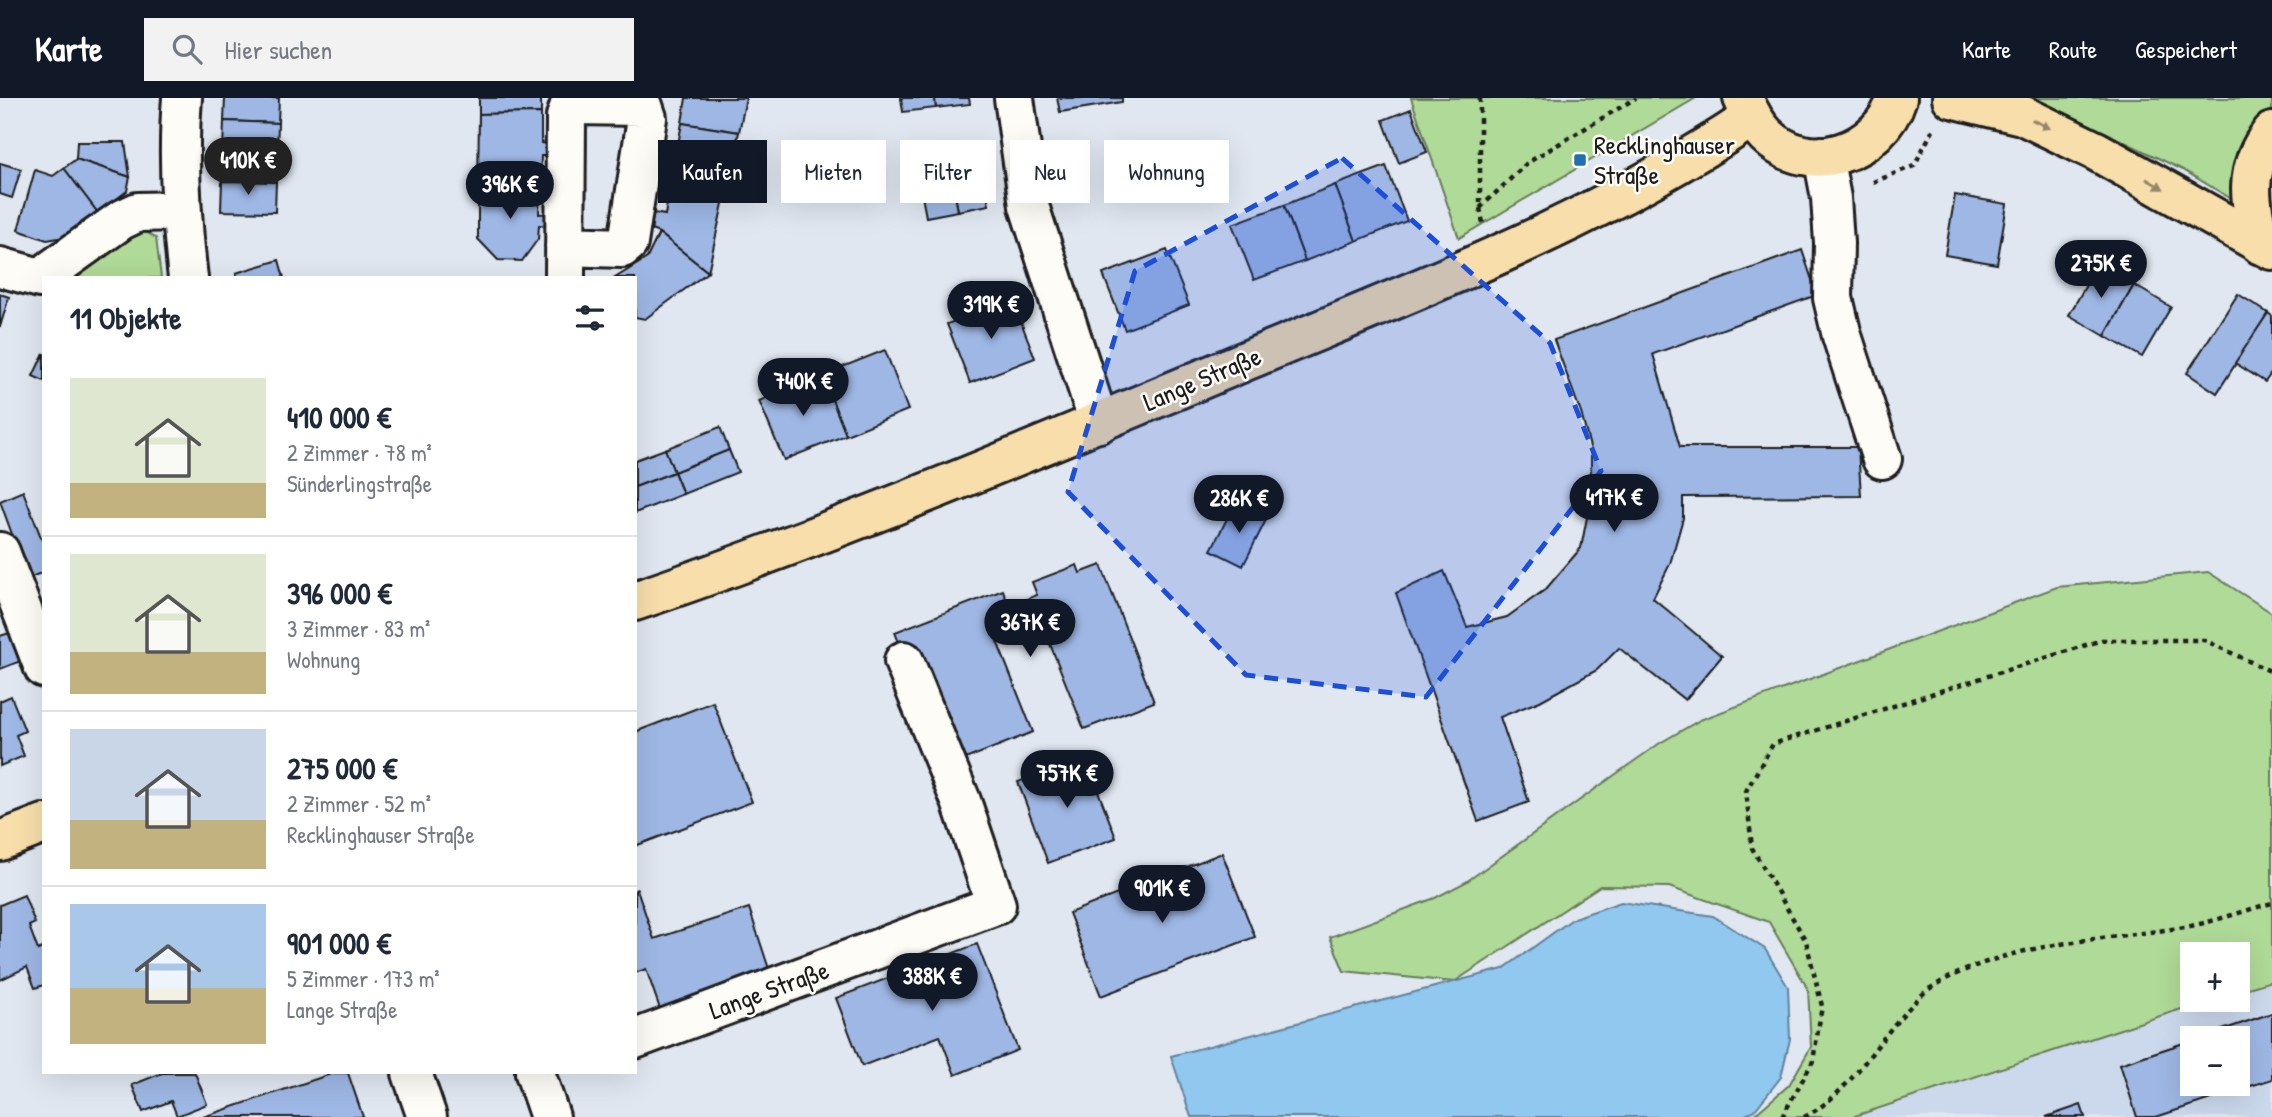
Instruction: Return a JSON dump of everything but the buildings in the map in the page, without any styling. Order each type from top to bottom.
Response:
[{"type":"main road","points":[[1747,108],[1767,136],[1788,150],[1811,156],[1835,156],[1859,147],[1878,133],[1892,113],[1897,98]]},
{"type":"main road","points":[[1952,98],[2022,115],[2096,151],[2267,247]]},
{"type":"main road","name":"Lange Straße","points":[[637,600],[749,561],[1099,423],[1495,257],[1641,185],[1747,108]]},
{"type":"main road","points":[[2267,247],[2252,212],[2251,176],[2259,148],[2272,132]]},
{"type":"main road","points":[[0,841],[42,825]]},
{"type":"street","points":[[182,98],[179,130],[180,211],[188,276]]},
{"type":"street","points":[[1014,98],[1029,205],[1099,423]]},
{"type":"street","points":[[646,102],[647,118],[628,243],[622,248],[565,262],[566,117],[570,105],[646,102]]},
{"type":"street","points":[[1824,156],[1831,198],[1834,243],[1833,298],[1842,336],[1882,459]]},
{"type":"street","points":[[43,276],[121,220],[138,212],[180,211]]},
{"type":"street","points":[[0,267],[42,277]]},
{"type":"street","points":[[0,552],[42,663]]},
{"type":"street","name":"Lange Straße","points":[[637,1038],[996,905],[961,801],[904,661]]},
{"type":"street","points":[[412,1074],[427,1117]]},
{"type":"street","points":[[539,1074],[550,1117]]},
{"type":"path","points":[[1480,98],[1480,208],[1495,257]]},
{"type":"path","points":[[1480,208],[1527,163],[1636,98]]},
{"type":"path","points":[[1782,1117],[1813,1061],[1822,1006],[1806,941],[1752,848],[1746,791],[1773,744],[2102,640],[2204,640],[2272,672]]},
{"type":"path","points":[[1804,1117],[1848,1084],[1900,1017],[1927,990],[1979,964],[2025,949],[2189,926],[2272,903]]},
{"type":"highlighted area","points":[[1342,158],[1550,343],[1601,471],[1426,697],[1246,675],[1068,492],[1135,271]]},
{"type":"shaded area","points":[[2272,981],[2272,1117],[1852,1117],[2180,1009],[2180,1012],[2250,1012],[2250,987]]},
{"type":"green space","points":[[1411,98],[1696,98],[1459,238]]},
{"type":"green space","points":[[2015,98],[2272,98],[2272,223],[2183,170],[2052,107]]},
{"type":"green space","points":[[142,230],[156,238],[161,276],[73,276],[125,235]]},
{"type":"green space","points":[[2208,572],[2272,613],[2272,981],[2250,987],[2250,942],[2180,942],[2180,1009],[1852,1117],[1752,1117],[1789,1085],[1811,1047],[1808,989],[1769,922],[1669,887],[1600,886],[1454,982],[1344,971],[1330,937],[1435,898],[1466,882],[1660,743],[1700,720],[2057,587]]},
{"type":"water","points":[[1621,902],[1713,916],[1765,949],[1788,987],[1790,1039],[1781,1077],[1755,1110],[1742,1117],[1191,1117],[1171,1056],[1503,969],[1574,918]]},
{"type":"place","name":"Recklinghauser Straße","points":[[1580,160]]}]
